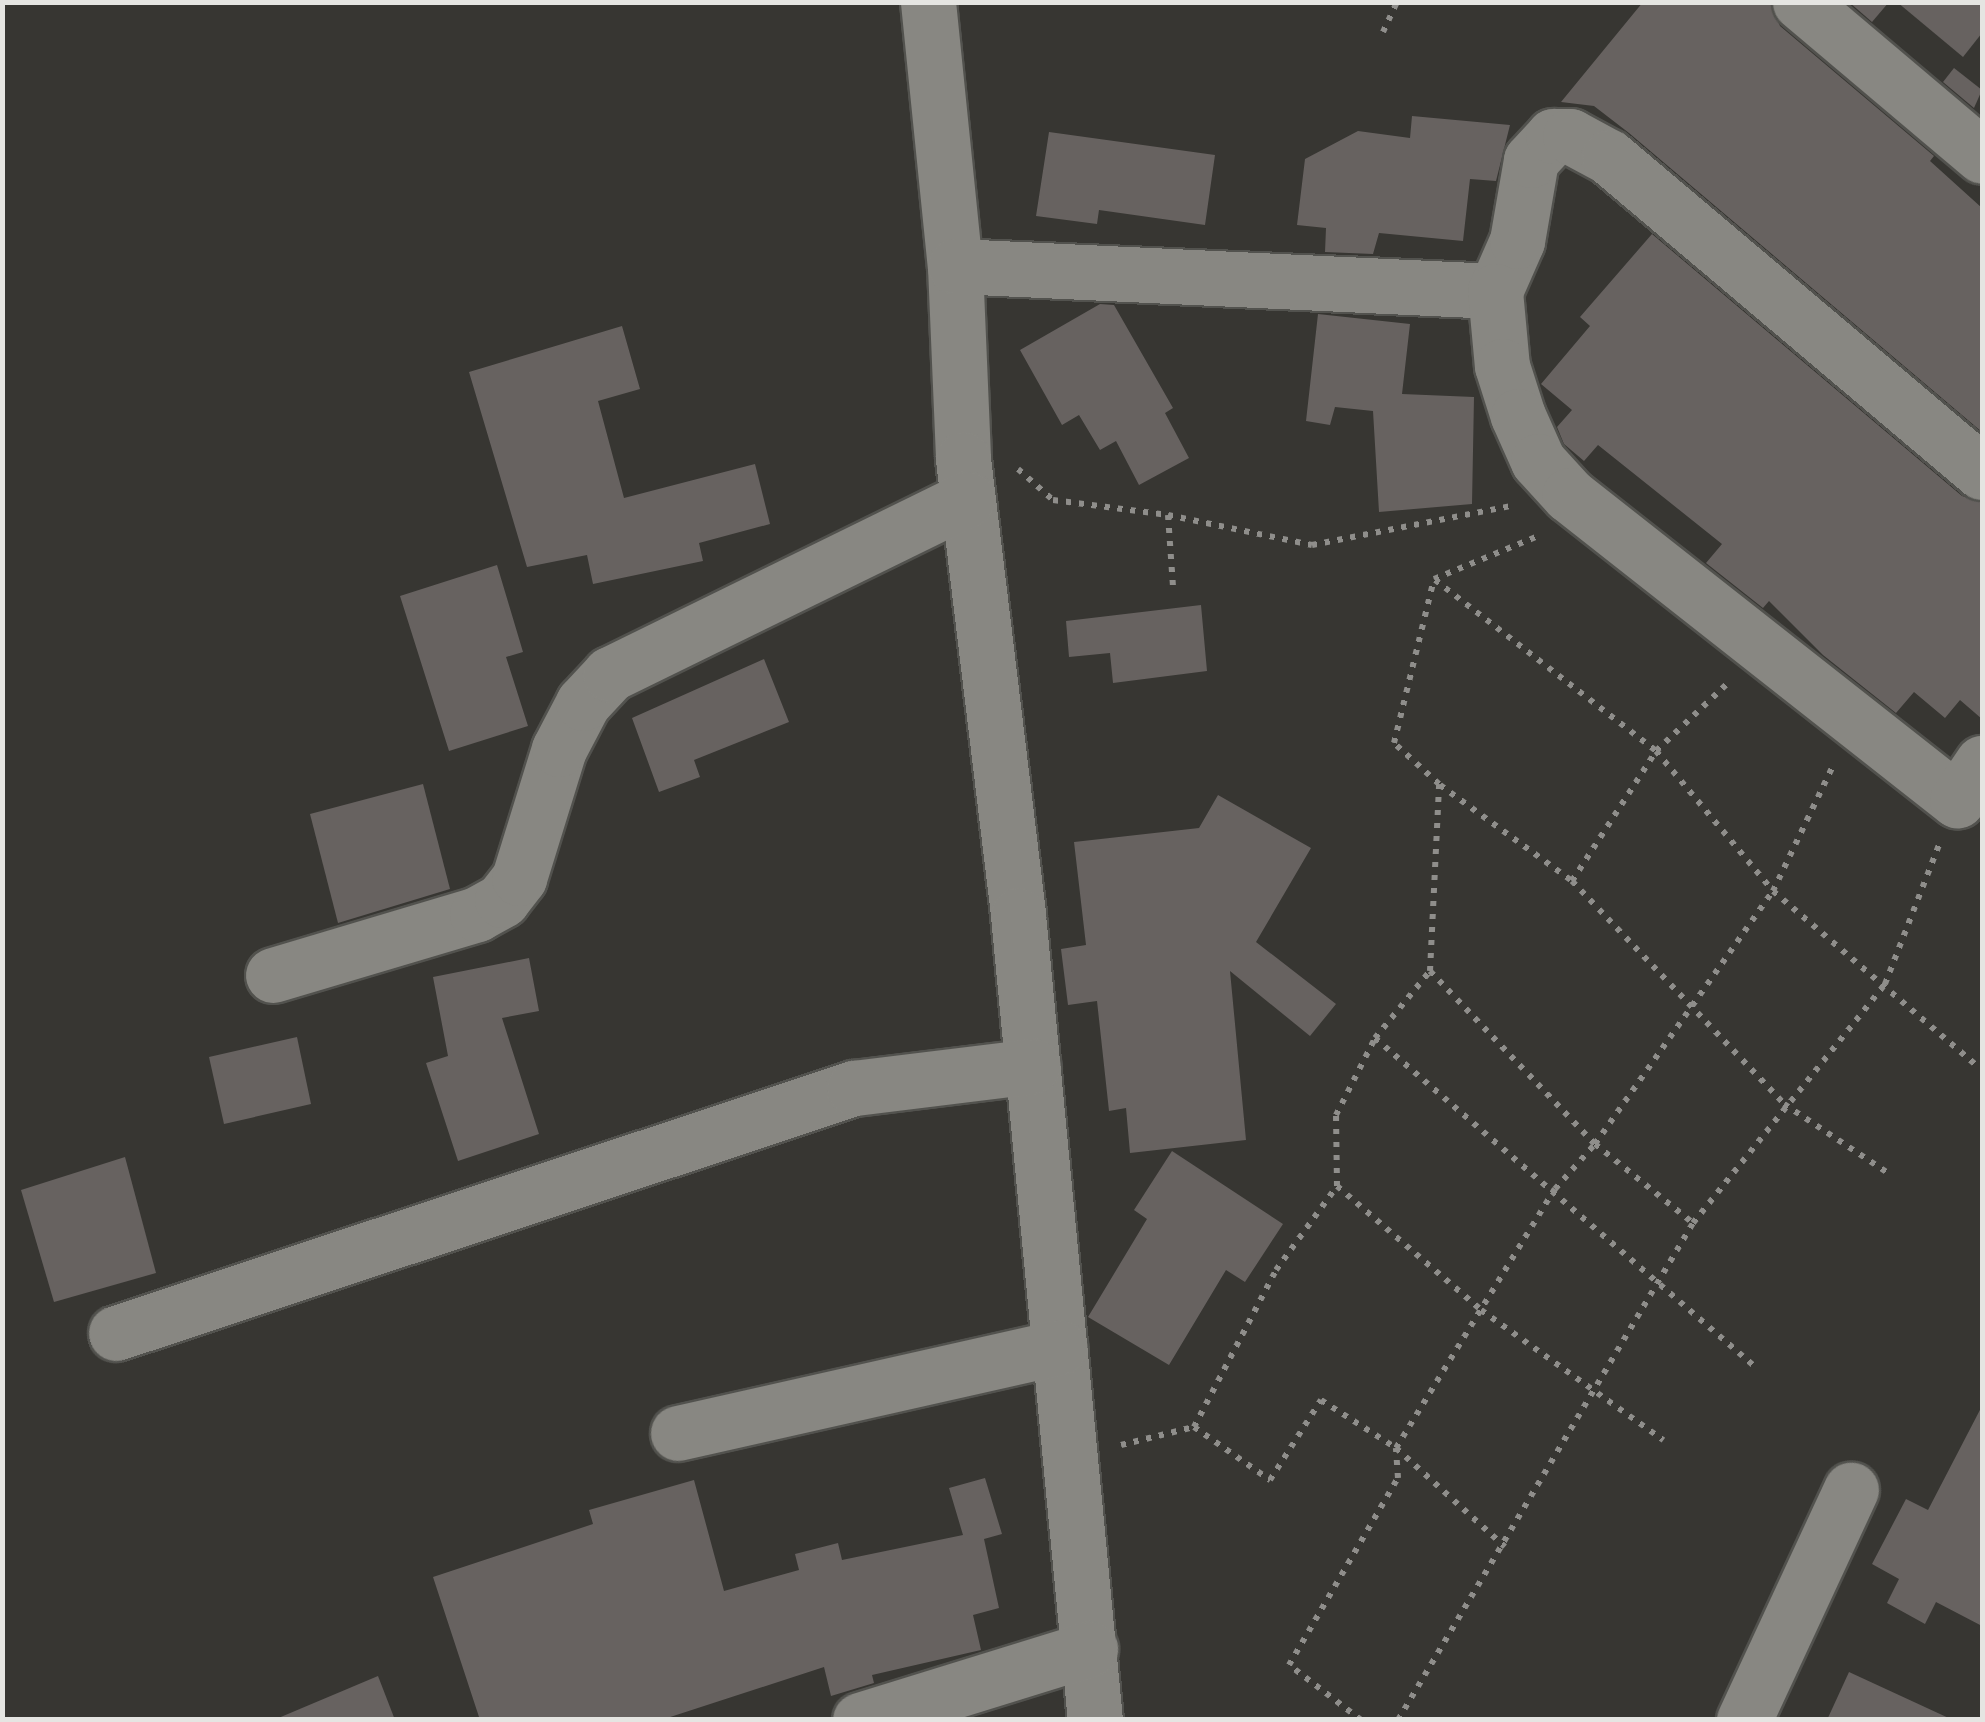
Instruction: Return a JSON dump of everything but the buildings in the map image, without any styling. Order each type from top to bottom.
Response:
[{"type":"street","points":[[928,2],[955,266],[965,479],[1033,1066],[1066,1458],[1095,1720]]},
{"type":"street","points":[[1800,2],[1982,156]]},
{"type":"street","points":[[1970,782],[1857,718],[1581,504],[1538,461],[1502,366],[1495,291],[1516,242],[1531,160],[1553,136],[1570,136],[1609,157],[1982,472]]},
{"type":"street","points":[[955,266],[1495,291]]},
{"type":"street","points":[[273,975],[477,914],[502,900],[520,878],[559,749],[584,702],[610,674],[965,479]]},
{"type":"street","points":[[116,1333],[854,1088],[1033,1066]]},
{"type":"street","points":[[678,1434],[1059,1347]]},
{"type":"street","points":[[1744,1720],[1851,1490]]},
{"type":"street","points":[[860,1720],[1090,1649]]},
{"type":"path","points":[[1383,32],[1397,2]]},
{"type":"path","points":[[965,479],[1016,467],[1053,500],[1168,515],[1312,546],[1581,504]]},
{"type":"path","points":[[1581,504],[1434,579],[1394,743],[1439,784],[1572,881],[1695,1005],[1784,1104],[1891,1175]]},
{"type":"path","points":[[1168,515],[1173,586]]},
{"type":"path","points":[[1434,579],[1656,751],[1773,891],[1974,1064]]},
{"type":"path","points":[[1572,881],[1656,751],[1766,647]]},
{"type":"path","points":[[1361,1720],[1289,1666],[1398,1478],[1396,1448],[1555,1189],[1596,1144],[1773,891],[1857,718]]},
{"type":"path","points":[[1398,1720],[1694,1224],[1784,1104],[1885,984],[1970,782]]},
{"type":"path","points":[[1194,1427],[1276,1270],[1337,1186],[1336,1115],[1375,1038],[1430,971],[1439,784]]},
{"type":"path","points":[[1430,971],[1596,1144],[1694,1224]]},
{"type":"path","points":[[1375,1038],[1555,1189],[1658,1289],[1754,1366]]},
{"type":"path","points":[[1337,1186],[1481,1310],[1597,1388],[1663,1440]]},
{"type":"path","points":[[1066,1458],[1194,1427],[1270,1480],[1322,1400],[1396,1448],[1505,1546]]}]
